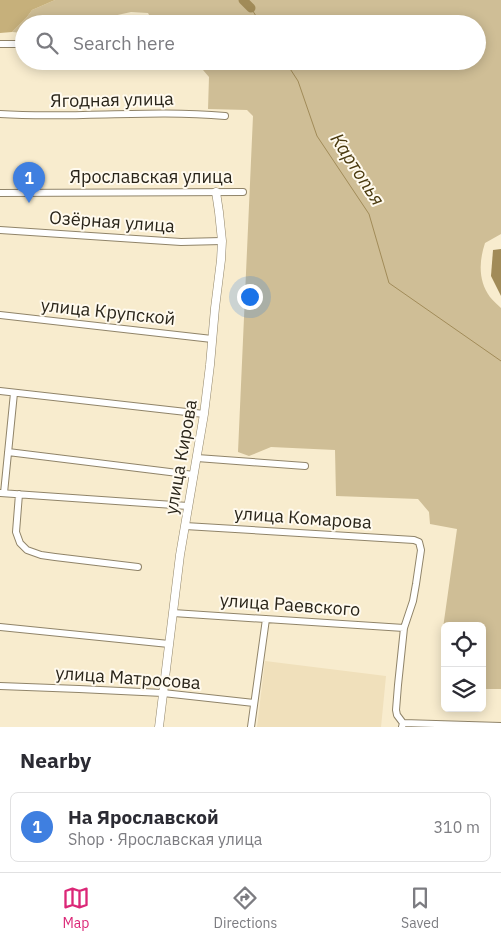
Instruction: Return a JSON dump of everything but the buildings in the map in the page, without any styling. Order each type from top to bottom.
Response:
[{"type":"street","points":[[0,44],[15,44]]},
{"type":"street","name":"Ягодная улица","points":[[0,114],[48,116],[186,114],[224,116]]},
{"type":"street","name":"улица Кирова","points":[[159,727],[185,526],[204,414],[210,365],[222,241],[216,192]]},
{"type":"street","name":"Ярославская улица","points":[[0,193],[243,192]]},
{"type":"street","name":"Озёрная улица","points":[[0,230],[181,242],[222,241]]},
{"type":"street","name":"улица Крупской","points":[[0,316],[212,339]]},
{"type":"street","points":[[0,391],[204,414]]},
{"type":"street","points":[[14,393],[2,493],[188,506]]},
{"type":"street","points":[[8,452],[194,475]]},
{"type":"street","points":[[196,458],[305,466]]},
{"type":"street","points":[[19,494],[16,532],[20,543],[27,550],[41,555],[138,566]]},
{"type":"street","name":"улица Комарова","points":[[185,526],[414,540],[418,542],[420,550],[413,601],[404,628]]},
{"type":"street","name":"улица Раевского","points":[[173,613],[404,628]]},
{"type":"street","points":[[251,727],[266,619]]},
{"type":"street","points":[[0,627],[169,644]]},
{"type":"street","points":[[404,628],[396,710],[403,725],[501,726]]},
{"type":"street","name":"улица Матросова","points":[[0,686],[163,693],[254,703]]},
{"type":"shaded area","points":[[0,0],[55,0],[32,10],[28,15],[15,15],[15,29],[12,32],[0,33]]},
{"type":"shaded area","points":[[55,0],[501,0],[501,234],[485,243],[481,271],[486,291],[501,308],[501,689],[486,689],[486,622],[444,622],[457,529],[430,524],[429,512],[418,499],[336,496],[335,450],[271,447],[249,456],[238,452],[253,116],[247,110],[208,109],[209,77],[203,70],[486,70],[486,15],[149,15],[148,13],[131,12],[118,15],[28,15],[32,10]]},
{"type":"shaded area","points":[[501,249],[501,296],[491,276],[493,250]]},
{"type":"shaded area","points":[[265,661],[386,676],[381,727],[257,727]]},
{"type":"waterway","name":"Картопья","points":[[243,0],[251,8]]},
{"type":"waterway","name":"Картопья","points":[[251,8],[255,15]]},
{"type":"waterway","name":"Картопья","points":[[291,70],[298,81],[317,136],[369,214],[389,283],[501,361]]},
{"type":"place","name":"На Ярославской","points":[[29,203]]}]
